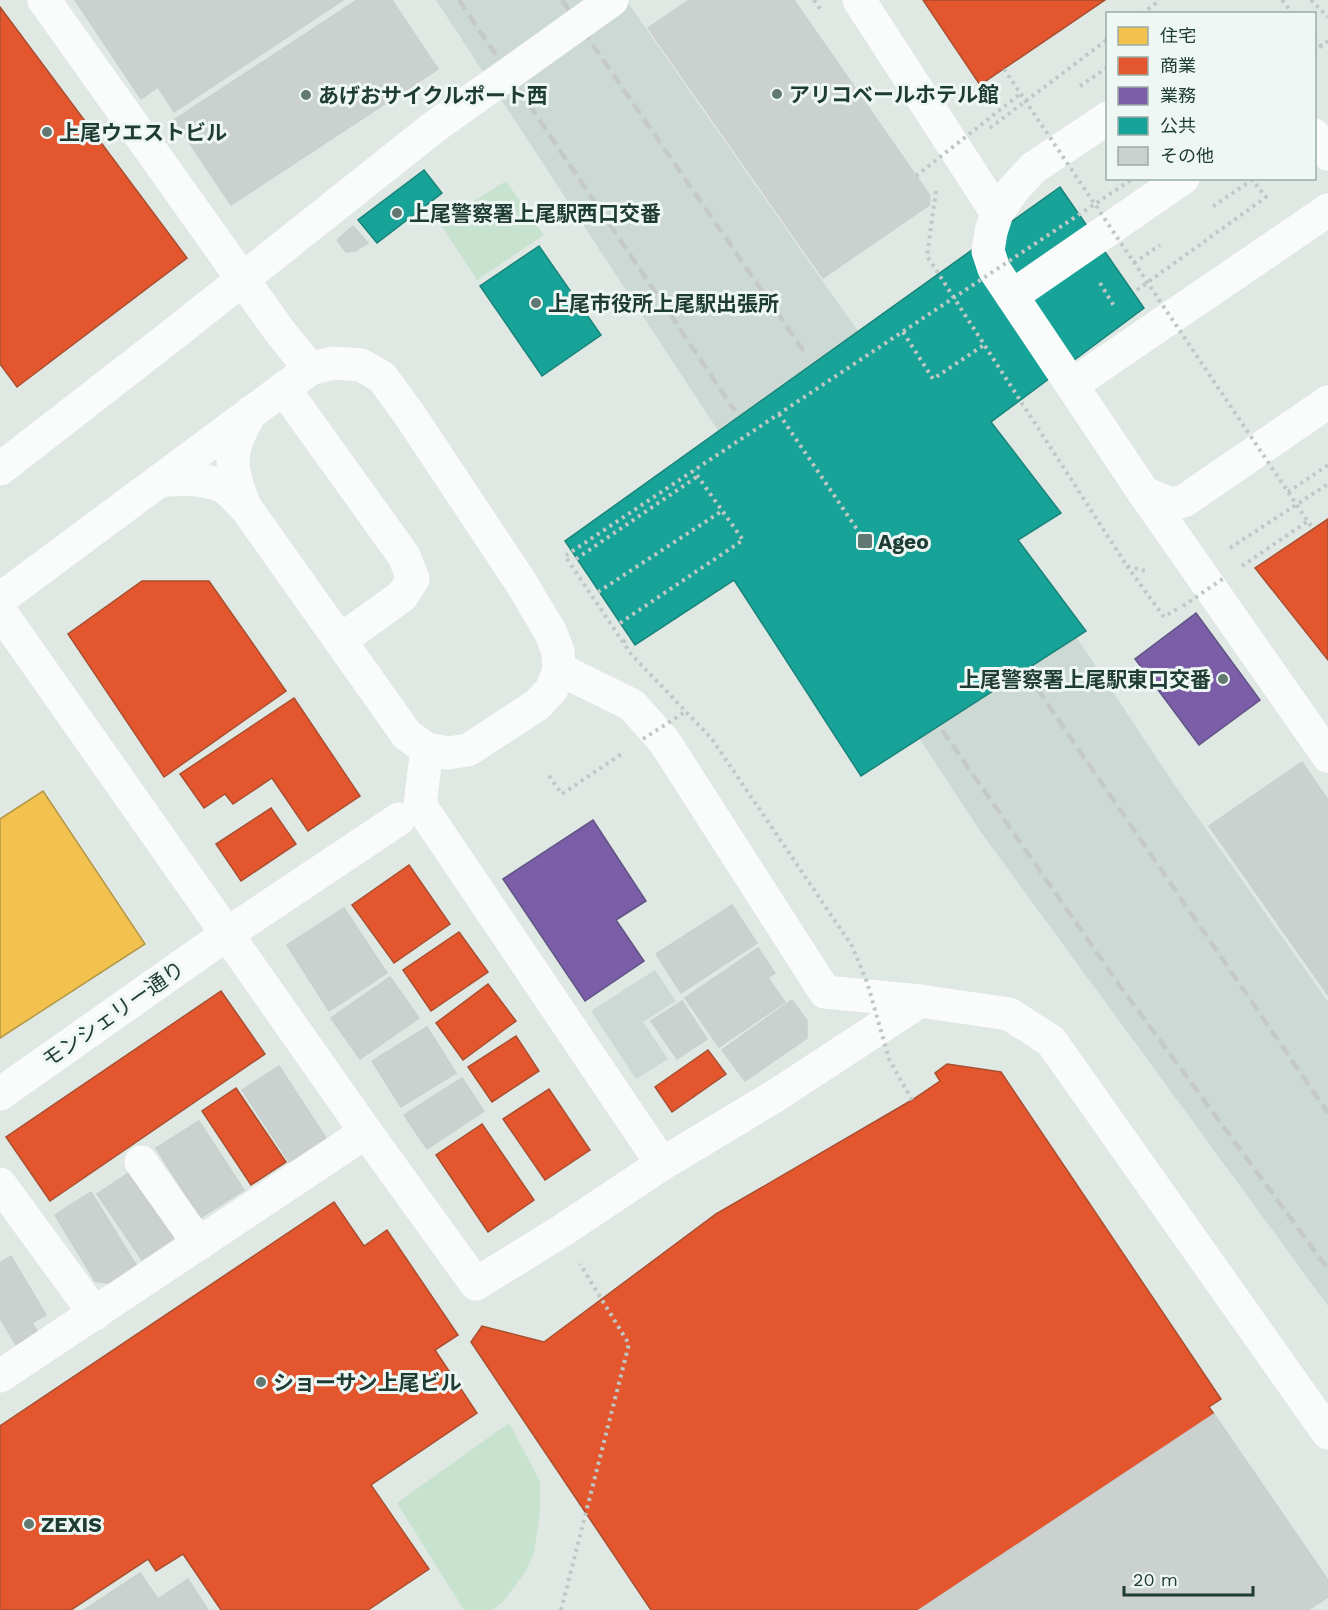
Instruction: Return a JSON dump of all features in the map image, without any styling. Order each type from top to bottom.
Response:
[{"type":"street","points":[[44,0],[271,319],[310,369]]},
{"type":"street","points":[[0,469],[434,127],[612,0]]},
{"type":"street","points":[[859,0],[997,213]]},
{"type":"street","points":[[1106,119],[1033,168],[1013,190],[997,213],[988,250],[994,269],[1144,493],[1328,756]]},
{"type":"street","points":[[1316,138],[1328,154]]},
{"type":"street","points":[[1012,296],[1180,180]]},
{"type":"street","points":[[1072,385],[1328,210]]},
{"type":"street","points":[[0,599],[251,412],[310,369],[333,363],[361,365],[382,377],[409,414],[520,581],[551,633],[558,652],[559,669],[552,689],[537,705],[468,750],[448,753],[427,749],[407,735],[246,508],[225,488],[204,480],[181,478],[159,481]]},
{"type":"street","points":[[284,389],[404,556],[413,579],[402,596],[341,639]]},
{"type":"street","points":[[1144,493],[1171,504],[1184,501],[1328,402]]},
{"type":"street","points":[[246,508],[235,483],[232,460],[237,436],[251,412]]},
{"type":"street","points":[[0,611],[366,1132],[476,1284],[560,1232],[662,1164],[775,1096],[920,1001]]},
{"type":"street","points":[[559,669],[632,705],[664,741],[825,992],[920,1001],[1009,1014],[1051,1041],[1328,1433]]},
{"type":"street","points":[[427,749],[420,805],[662,1164]]},
{"type":"street","name":"モンシェリー通り","points":[[0,1094],[227,934],[399,819]]},
{"type":"street","points":[[0,1376],[366,1132]]},
{"type":"street","points":[[141,1162],[199,1244]]},
{"type":"street","points":[[0,1184],[95,1314]]},
{"type":"path","points":[[1145,12],[1160,0]]},
{"type":"path","points":[[1282,0],[1291,12]]},
{"type":"path","points":[[1311,0],[1328,16]]},
{"type":"path","points":[[989,134],[990,127],[1106,40]]},
{"type":"path","points":[[1316,51],[1328,40]]},
{"type":"path","points":[[1316,41],[1322,47]]},
{"type":"path","points":[[1004,69],[1313,529]]},
{"type":"path","points":[[916,176],[1020,94]]},
{"type":"path","points":[[912,1100],[889,1059],[867,982],[852,946],[712,739],[631,654],[565,556],[1096,206],[1131,180]]},
{"type":"path","points":[[937,189],[927,256],[1127,566],[1164,617],[1308,521]]},
{"type":"path","points":[[903,332],[933,379],[984,345]]},
{"type":"path","points":[[779,414],[865,541]]},
{"type":"path","points":[[1288,492],[1328,465]]},
{"type":"path","points":[[620,623],[743,540],[694,471]]},
{"type":"path","points":[[576,559],[698,476]]},
{"type":"path","points":[[1221,554],[1328,484]]},
{"type":"path","points":[[598,592],[722,511]]},
{"type":"path","points":[[1127,566],[1160,574]]},
{"type":"path","points":[[623,642],[629,637]]},
{"type":"path","points":[[634,745],[685,712]]},
{"type":"path","points":[[549,776],[562,794],[625,751]]},
{"type":"path","points":[[560,1232],[629,1344],[561,1610]]},
{"type":"shaded area","points":[[436,0],[626,0],[1081,644],[1172,781],[1328,1002],[1328,1306],[980,831]]},
{"type":"shaded area","points":[[655,970],[676,1001],[643,1022],[668,1059],[636,1079],[591,1011]]},
{"type":"green space","points":[[506,181],[544,235],[477,280],[439,222]]},
{"type":"green space","points":[[509,1423],[540,1481],[540,1513],[534,1553],[525,1572],[503,1602],[492,1610],[464,1610],[397,1503]]},
{"type":"building: 住宅","points":[[43,791],[145,944],[0,1038],[0,819]]},
{"type":"building: 商業","points":[[923,0],[1105,0],[980,85]]},
{"type":"building: 商業","name":"上尾ウエストビル","points":[[0,7],[187,258],[17,387],[0,364]]},
{"type":"building: 商業","points":[[1328,519],[1328,660],[1255,568]]},
{"type":"building: 商業","points":[[142,581],[209,581],[286,691],[164,777],[68,634]]},
{"type":"building: 商業","points":[[294,698],[360,796],[308,831],[272,778],[233,804],[225,794],[204,808],[180,774]]},
{"type":"building: 商業","points":[[271,808],[296,844],[241,881],[216,844]]},
{"type":"building: 商業","points":[[409,865],[450,924],[394,963],[352,905]]},
{"type":"building: 商業","points":[[459,932],[488,972],[431,1011],[403,970]]},
{"type":"building: 商業","points":[[488,984],[516,1021],[463,1060],[436,1023]]},
{"type":"building: 商業","points":[[221,991],[265,1054],[50,1201],[6,1137]]},
{"type":"building: 商業","points":[[516,1036],[539,1071],[492,1102],[468,1067]]},
{"type":"building: 商業","points":[[708,1050],[726,1074],[672,1112],[655,1087]]},
{"type":"building: 商業","points":[[947,1064],[1001,1072],[1221,1399],[1209,1407],[1214,1414],[919,1610],[651,1610],[471,1342],[482,1326],[544,1342],[716,1214],[912,1100],[940,1081],[935,1073]]},
{"type":"building: 商業","points":[[236,1088],[286,1162],[251,1185],[202,1111]]},
{"type":"building: 商業","points":[[549,1089],[590,1150],[545,1180],[503,1119]]},
{"type":"building: 商業","points":[[482,1124],[534,1200],[488,1232],[436,1155]]},
{"type":"building: 商業","name":"ショーサン上尾ビル","points":[[334,1202],[364,1246],[387,1230],[458,1335],[435,1350],[477,1413],[371,1485],[429,1569],[368,1610],[221,1610],[183,1554],[156,1571],[148,1559],[71,1610],[0,1610],[0,1426]]},
{"type":"building: 業務","points":[[1196,613],[1260,700],[1199,745],[1135,659]]},
{"type":"building: 業務","points":[[593,820],[646,901],[616,920],[644,961],[585,1001],[503,879]]},
{"type":"building: 公共","points":[[424,170],[442,193],[377,243],[358,220]]},
{"type":"building: 公共","points":[[1060,187],[1144,308],[991,422],[1061,513],[1018,540],[1086,631],[861,776],[734,580],[635,645],[565,541]]},
{"type":"building: 公共","points":[[539,246],[601,335],[542,376],[480,286]]},
{"type":"building: その他","points":[[75,0],[343,0],[174,112],[158,87],[141,99]]},
{"type":"building: その他","name":"あげおサイクルポート西","points":[[357,0],[392,0],[438,69],[231,205],[174,120]]},
{"type":"building: その他","name":"アリコベールホテル館","points":[[689,0],[794,0],[930,196],[929,205],[823,278],[648,28]]},
{"type":"building: その他","points":[[353,226],[368,243],[355,251],[346,252],[337,240]]},
{"type":"building: その他","points":[[1302,762],[1328,800],[1328,995],[1209,826]]},
{"type":"building: その他","points":[[732,905],[757,943],[681,993],[656,954]]},
{"type":"building: その他","points":[[344,908],[387,973],[329,1011],[287,945]]},
{"type":"building: その他","points":[[758,948],[775,973],[768,978],[785,1002],[719,1047],[685,998]]},
{"type":"building: その他","points":[[390,977],[419,1018],[360,1059],[331,1018]]},
{"type":"building: その他","points":[[792,1000],[807,1021],[807,1038],[745,1081],[722,1050]]},
{"type":"building: その他","points":[[682,1001],[707,1039],[677,1059],[651,1021]]},
{"type":"building: その他","points":[[427,1027],[456,1073],[401,1107],[372,1061]]},
{"type":"building: その他","points":[[279,1066],[326,1138],[289,1162],[242,1090]]},
{"type":"building: その他","points":[[462,1078],[484,1111],[427,1149],[404,1115]]},
{"type":"building: その他","points":[[199,1121],[244,1190],[200,1218],[156,1148]]},
{"type":"building: その他","points":[[130,1172],[174,1238],[142,1260],[97,1194]]},
{"type":"building: その他","points":[[91,1192],[138,1268],[114,1284],[95,1281],[55,1215]]},
{"type":"building: その他","points":[[11,1256],[46,1315],[32,1323],[38,1332],[16,1345],[0,1318],[0,1263]]},
{"type":"building: その他","points":[[1214,1414],[1328,1580],[1328,1597],[1308,1610],[919,1610]]},
{"type":"building: その他","points":[[140,1573],[158,1599],[188,1579],[208,1610],[84,1610]]},
{"type":"railway","points":[[459,0],[735,411]]},
{"type":"railway","points":[[562,0],[807,356]]},
{"type":"railway","points":[[1027,674],[1328,1113]]},
{"type":"railway","points":[[942,730],[1120,986],[1328,1269]]},
{"type":"place","name":"アリコベールホテル館","points":[[777,94]]},
{"type":"place","name":"あげおサイクルポート西","points":[[306,95]]},
{"type":"place","name":"上尾ウエストビル","points":[[47,132]]},
{"type":"place","name":"上尾警察署上尾駅西口交番","points":[[397,213]]},
{"type":"place","name":"上尾市役所上尾駅出張所","points":[[536,303]]},
{"type":"place","name":"Ageo","points":[[865,541]]},
{"type":"place","name":"上尾警察署上尾駅東口交番","points":[[1223,679]]},
{"type":"place","name":"ショーサン上尾ビル","points":[[261,1382]]},
{"type":"place","name":"ZEXIS","points":[[29,1524]]}]
